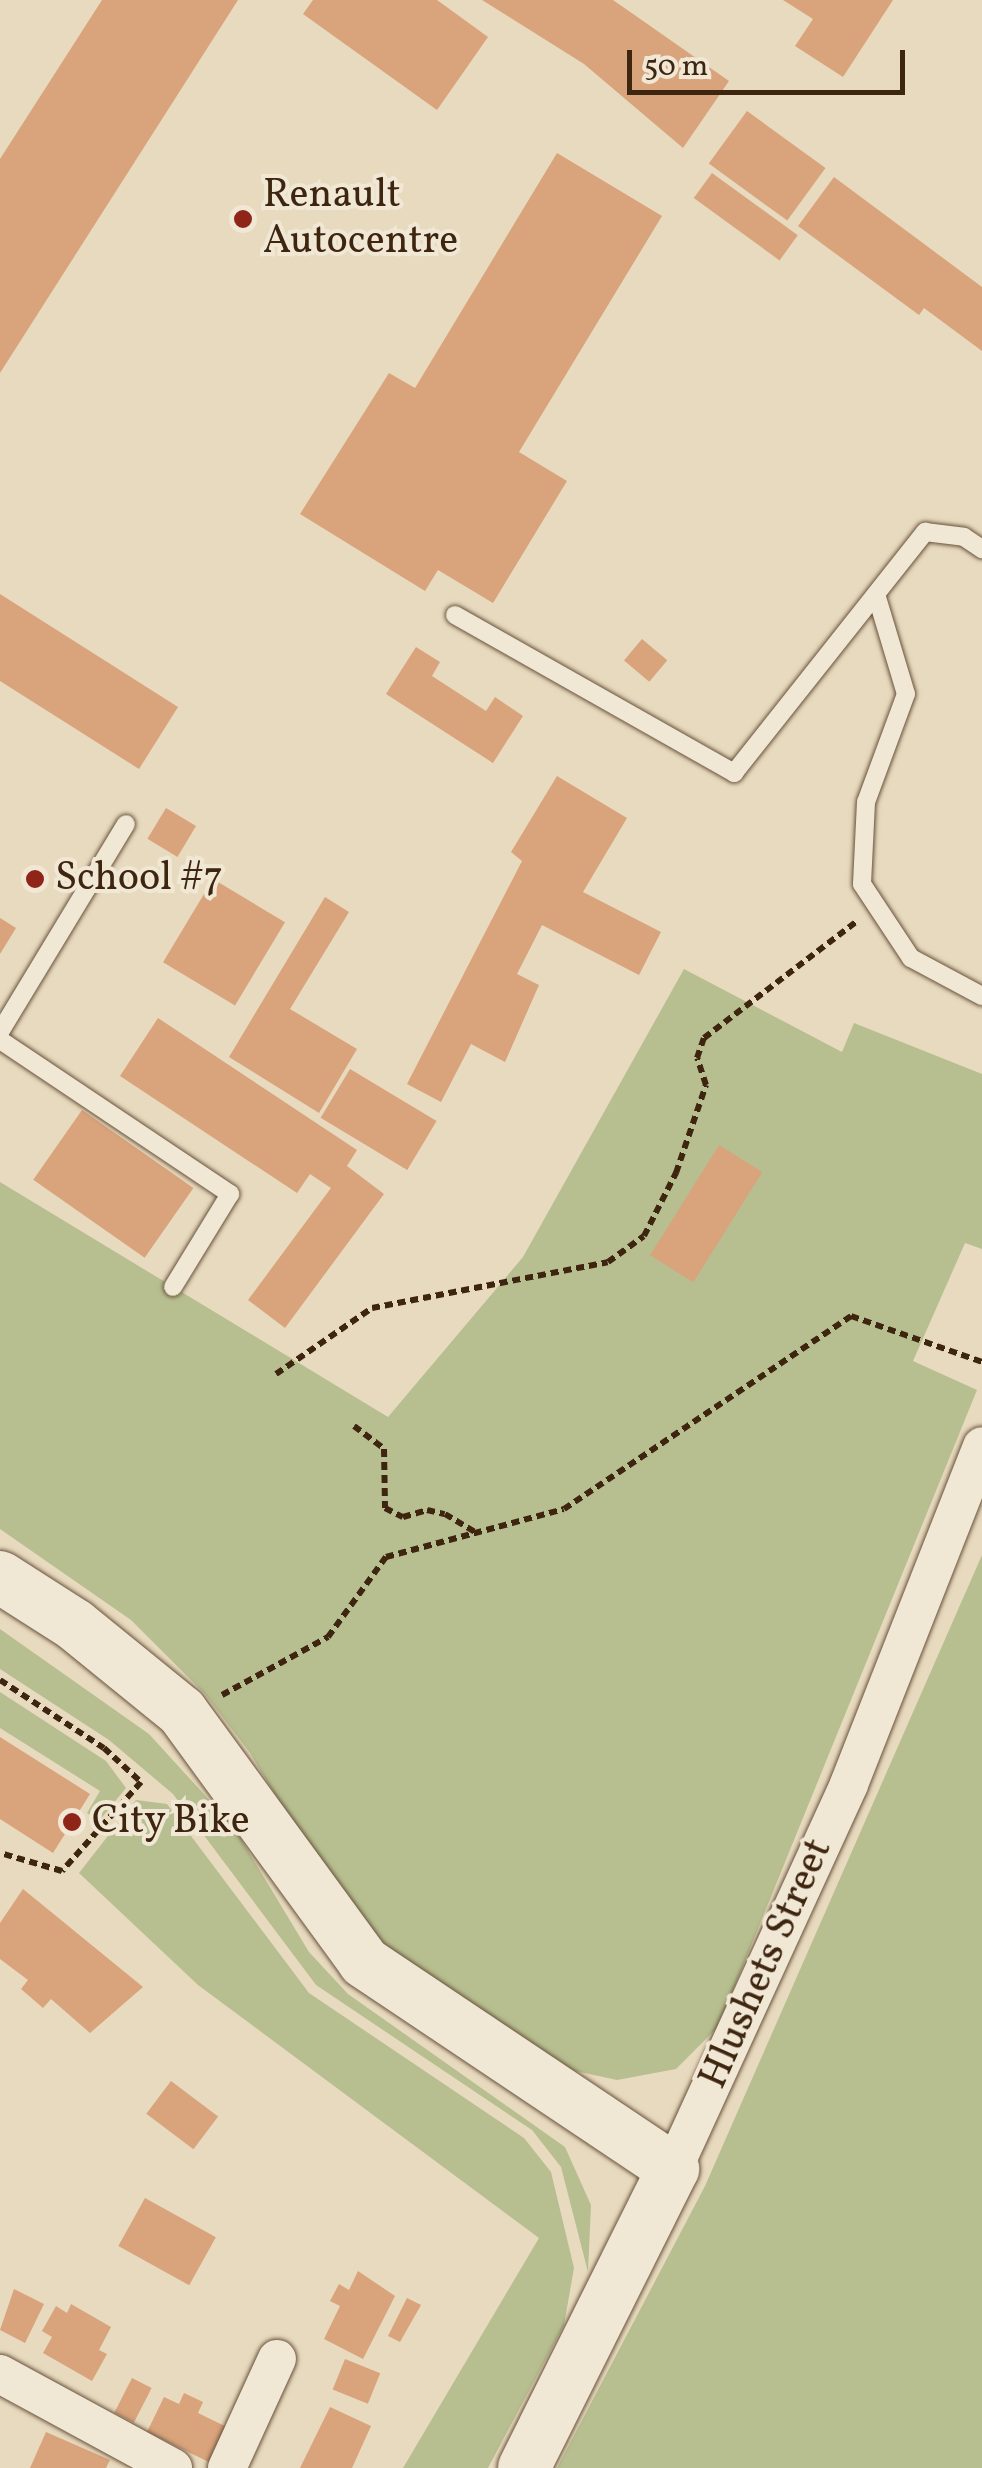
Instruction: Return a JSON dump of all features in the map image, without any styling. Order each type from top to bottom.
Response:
[{"type":"street","name":"Hlushets Street","points":[[524,2468],[673,2169],[848,1784],[982,1446]]},
{"type":"street","points":[[0,1577],[75,1625],[182,1712],[364,1962],[673,2169]]},
{"type":"street","points":[[227,2468],[276,2359]]},
{"type":"street","points":[[0,2374],[173,2468]]},
{"type":"lane","points":[[455,615],[734,773],[925,532],[964,537],[982,549]]},
{"type":"lane","points":[[876,594],[901,661],[906,694],[866,802],[862,884],[911,958],[982,996]]},
{"type":"lane","points":[[0,1032],[126,824]]},
{"type":"lane","points":[[0,1040],[230,1194],[173,1287]]},
{"type":"path","points":[[276,1374],[372,1308],[608,1262],[644,1236],[676,1173],[706,1085],[697,1058],[704,1038],[877,906]]},
{"type":"path","points":[[182,1712],[260,1678],[328,1637],[386,1557],[564,1509],[851,1316],[982,1362]]},
{"type":"path","points":[[354,1426],[384,1448],[385,1508],[404,1517],[427,1510],[445,1514],[476,1533]]},
{"type":"path","points":[[0,1680],[104,1748],[141,1782],[62,1872],[0,1853]]},
{"type":"green space","points":[[684,969],[842,1052],[854,1023],[982,1074],[982,1249],[965,1243],[913,1361],[977,1390],[718,2027],[676,2069],[617,2080],[566,2069],[371,1938],[343,1908],[250,1753],[205,1694],[131,1620],[0,1529],[0,1182],[388,1417],[523,1257]]},
{"type":"green space","points":[[982,1555],[982,2468],[557,2468],[705,2186]]},
{"type":"green space","points":[[0,1629],[149,1734],[233,1826],[309,1952],[348,1994],[565,2147],[591,2205],[588,2272],[561,2167],[532,2130],[316,1985],[173,1794],[109,1740],[0,1669]]},
{"type":"green space","points":[[0,1692],[106,1761],[126,1788],[99,1821],[87,1813],[100,1791],[0,1728]]},
{"type":"green space","points":[[136,1800],[167,1804],[309,1993],[524,2138],[551,2172],[574,2268],[564,2325],[488,2468],[403,2468],[539,2238],[198,1985],[79,1873]]},
{"type":"building","points":[[102,0],[238,0],[0,373],[0,159]]},
{"type":"building","points":[[313,0],[437,0],[488,37],[437,110],[303,14]]},
{"type":"building","points":[[482,0],[613,0],[729,81],[683,148],[584,64]]},
{"type":"building","points":[[783,0],[893,0],[843,77],[795,46],[813,19]]},
{"type":"building","points":[[747,111],[825,168],[787,221],[709,164]]},
{"type":"building","points":[[557,153],[662,216],[519,452],[567,481],[493,603],[438,570],[425,591],[300,514],[389,373],[415,388]]},
{"type":"building","points":[[712,173],[798,235],[780,260],[694,198]]},
{"type":"building","points":[[834,177],[982,287],[982,351],[924,308],[919,315],[798,226]]},
{"type":"building","points":[[0,594],[178,707],[139,769],[0,681]]},
{"type":"building","points":[[642,639],[667,660],[649,682],[624,660]]},
{"type":"building","points":[[416,647],[440,662],[432,676],[486,711],[495,697],[523,716],[493,763],[386,694]]},
{"type":"building","points":[[557,776],[627,818],[583,892],[661,932],[639,975],[542,925],[517,974],[539,985],[505,1062],[471,1044],[441,1102],[407,1084],[522,861],[511,852]]},
{"type":"building","points":[[166,808],[196,826],[177,857],[147,839]]},
{"type":"building","points":[[213,879],[285,922],[235,1005],[163,962]]},
{"type":"building","points":[[325,897],[349,912],[290,1009],[357,1049],[319,1113],[229,1057]]},
{"type":"building","points":[[0,918],[16,928],[0,954]]},
{"type":"building","points":[[158,1018],[357,1150],[347,1166],[384,1194],[285,1328],[248,1300],[331,1188],[310,1174],[297,1193],[120,1076]]},
{"type":"building","points":[[350,1069],[437,1121],[407,1170],[321,1118]]},
{"type":"building","points":[[82,1110],[193,1188],[145,1258],[33,1180]]},
{"type":"building","points":[[719,1145],[762,1172],[693,1282],[650,1255]]},
{"type":"building","points":[[0,1737],[90,1794],[53,1853],[0,1819]]},
{"type":"building","points":[[23,1889],[143,1987],[90,2033],[51,1999],[43,2008],[21,1989],[28,1980],[0,1959],[0,1923]]},
{"type":"building","points":[[171,2081],[218,2117],[193,2149],[146,2114]]},
{"type":"building","points":[[145,2198],[216,2237],[189,2285],[118,2246]]},
{"type":"building","points":[[358,2271],[395,2296],[363,2359],[324,2339],[340,2306],[330,2301],[339,2284],[349,2290]]},
{"type":"building","points":[[14,2289],[44,2304],[25,2343],[0,2330]]},
{"type":"building","points":[[407,2298],[421,2305],[400,2342],[388,2336]]},
{"type":"building","points":[[71,2304],[111,2327],[99,2350],[107,2354],[92,2381],[43,2353],[52,2337],[42,2331],[56,2306],[67,2313]]},
{"type":"building","points":[[345,2359],[380,2373],[368,2404],[333,2390]]},
{"type":"building","points":[[132,2378],[152,2388],[134,2423],[114,2413]]},
{"type":"building","points":[[184,2393],[203,2402],[198,2413],[235,2431],[217,2466],[147,2432],[164,2397],[179,2404]]},
{"type":"building","points":[[330,2407],[371,2426],[352,2468],[300,2468]]},
{"type":"building","points":[[46,2432],[110,2460],[106,2468],[30,2468]]},
{"type":"place","name":"Renault Autocentre","points":[[243,219]]},
{"type":"place","name":"School #7","points":[[35,879]]},
{"type":"place","name":"City Bike","points":[[72,1822]]}]
